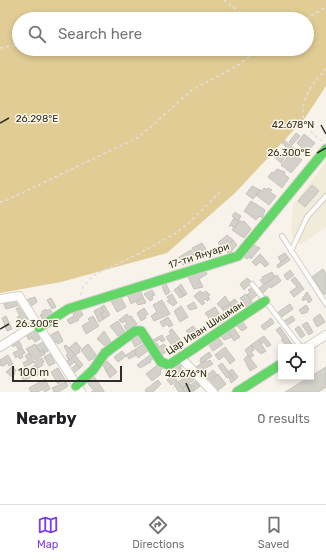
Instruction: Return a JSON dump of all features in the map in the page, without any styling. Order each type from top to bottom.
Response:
[{"type":"street","name":"17-ти Януари","points":[[0,347],[68,309],[238,256],[326,149]]},
{"type":"street","points":[[0,300],[19,296],[78,389]]},
{"type":"street","name":"Цар Иван Шишман","points":[[78,389],[105,353],[138,330],[144,334],[161,362],[168,365],[265,302]]},
{"type":"street","points":[[312,344],[326,335]]},
{"type":"street","points":[[180,357],[213,392]]},
{"type":"street","points":[[237,392],[278,366]]},
{"type":"lane","points":[[291,251],[307,217],[326,196]]},
{"type":"lane","points":[[282,236],[326,304]]},
{"type":"lane","points":[[252,284],[299,344]]},
{"type":"path","points":[[224,0],[239,12]]},
{"type":"path","points":[[314,14],[326,7]]},
{"type":"path","points":[[0,48],[12,46]]},
{"type":"path","points":[[0,202],[5,201],[139,137],[192,90],[237,66],[250,56]]},
{"type":"path","points":[[326,69],[314,82],[306,95],[303,108],[306,125],[326,144]]},
{"type":"path","points":[[78,306],[83,287],[94,275],[138,254],[176,233],[190,222],[222,190]]},
{"type":"shaded area","points":[[0,0],[326,0],[326,86],[305,118],[236,192],[167,253],[61,282],[0,293]]},
{"type":"shaded area","points":[[326,162],[326,227],[300,245],[291,232],[293,205]]},
{"type":"building","points":[[296,133],[300,136],[292,145],[289,142]]},
{"type":"building","points":[[304,134],[315,143],[307,152],[297,143]]},
{"type":"building","points":[[284,140],[296,150],[289,155],[282,150],[286,146],[282,143]]},
{"type":"building","points":[[278,152],[285,157],[281,163],[274,157]]},
{"type":"building","points":[[292,152],[302,160],[291,173],[281,165]]},
{"type":"building","points":[[277,169],[285,172],[284,174],[289,178],[282,188],[268,177]]},
{"type":"building","points":[[312,185],[319,191],[305,207],[298,201]]},
{"type":"building","points":[[252,186],[260,190],[253,199],[246,194]]},
{"type":"building","points":[[264,188],[267,190],[268,188],[272,190],[270,192],[276,196],[269,205],[256,195]]},
{"type":"building","points":[[251,201],[265,210],[262,218],[260,216],[256,220],[244,211]]},
{"type":"building","points":[[235,212],[241,216],[238,221],[232,216]]},
{"type":"building","points":[[234,218],[239,222],[234,228],[231,225],[229,227]]},
{"type":"building","points":[[240,220],[242,222],[244,221],[251,229],[244,238],[232,230]]},
{"type":"building","points":[[227,235],[233,240],[224,249],[218,243]]},
{"type":"building","points":[[233,240],[237,245],[229,254],[224,249]]},
{"type":"building","points":[[202,243],[206,249],[202,252],[201,249],[194,252],[192,248]]},
{"type":"building","points":[[254,245],[260,248],[251,259],[249,257],[247,259],[243,256]]},
{"type":"building","points":[[191,250],[194,255],[191,257],[194,262],[183,265],[179,257]]},
{"type":"building","points":[[285,253],[288,257],[281,262],[278,257]]},
{"type":"building","points":[[260,254],[269,264],[265,267],[260,262],[256,266],[252,262]]},
{"type":"building","points":[[288,257],[290,260],[278,268],[277,265]]},
{"type":"building","points":[[204,268],[207,274],[199,279],[203,287],[194,289],[188,277]]},
{"type":"building","points":[[323,269],[326,274],[326,293],[324,295],[312,277]]},
{"type":"building","points":[[290,270],[294,275],[287,280],[284,275]]},
{"type":"building","points":[[272,272],[275,277],[264,285],[260,280],[263,279],[262,277]]},
{"type":"building","points":[[277,275],[281,281],[271,288],[270,286],[263,293],[259,288]]},
{"type":"building","points":[[295,277],[304,289],[294,297],[290,292],[297,287],[291,280]]},
{"type":"building","points":[[247,278],[252,282],[244,290],[240,284]]},
{"type":"building","points":[[166,284],[170,292],[166,295],[162,287]]},
{"type":"building","points":[[181,284],[187,294],[184,296],[178,287]]},
{"type":"building","points":[[178,287],[184,296],[180,298],[174,290]]},
{"type":"building","points":[[252,287],[257,295],[251,300],[247,295],[250,292],[248,290]]},
{"type":"building","points":[[139,288],[143,297],[131,304],[127,294]]},
{"type":"building","points":[[152,290],[155,295],[152,296],[153,299],[150,301],[144,294]]},
{"type":"building","points":[[200,291],[203,293],[206,291],[210,295],[208,297],[210,299],[207,301],[205,299],[203,301],[205,303],[202,305],[194,296]]},
{"type":"building","points":[[307,292],[312,300],[309,303],[306,299],[303,301],[302,299]]},
{"type":"building","points":[[119,294],[126,307],[117,312],[110,299]]},
{"type":"building","points":[[172,294],[177,303],[173,306],[167,301],[169,300],[167,297]]},
{"type":"building","points":[[246,294],[253,303],[247,307],[240,298]]},
{"type":"building","points":[[225,296],[230,304],[222,309],[217,304]]},
{"type":"building","points":[[35,297],[37,302],[30,307],[26,300]]},
{"type":"building","points":[[143,297],[146,303],[138,305],[136,302]]},
{"type":"building","points":[[51,298],[56,307],[52,309],[47,300]]},
{"type":"building","points":[[18,299],[20,305],[6,309],[4,304]]},
{"type":"building","points":[[235,299],[240,306],[234,310],[229,303]]},
{"type":"building","points":[[162,300],[170,314],[154,321],[151,316],[157,312],[153,305]]},
{"type":"building","points":[[194,302],[197,308],[190,310],[187,306]]},
{"type":"building","points":[[230,304],[234,311],[227,316],[222,309]]},
{"type":"building","points":[[290,304],[293,309],[280,318],[277,313]]},
{"type":"building","points":[[104,305],[110,315],[104,319],[100,314],[104,312],[101,307]]},
{"type":"building","points":[[306,305],[309,309],[307,311],[308,312],[302,314],[299,310]]},
{"type":"building","points":[[21,306],[28,319],[24,322],[23,320],[20,321],[17,317],[20,316],[16,309]]},
{"type":"building","points":[[181,306],[188,317],[180,322],[174,311]]},
{"type":"building","points":[[79,307],[83,315],[78,319],[79,320],[70,324],[67,320],[74,316],[73,313]]},
{"type":"building","points":[[101,307],[104,312],[100,314],[104,319],[99,322],[94,311]]},
{"type":"building","points":[[215,307],[224,321],[215,326],[205,313]]},
{"type":"building","points":[[144,308],[148,314],[145,316],[146,318],[141,321],[137,313]]},
{"type":"building","points":[[46,309],[47,311],[50,309],[53,314],[43,320],[40,315],[43,314],[41,312]]},
{"type":"building","points":[[127,314],[129,317],[131,316],[137,324],[127,331],[124,326],[127,324],[125,321],[122,323],[119,320]]},
{"type":"building","points":[[320,314],[325,322],[317,327],[313,319]]},
{"type":"building","points":[[6,316],[12,329],[7,331],[2,318]]},
{"type":"building","points":[[93,316],[99,326],[86,334],[82,326],[90,321],[88,319]]},
{"type":"building","points":[[292,316],[295,320],[286,326],[283,322]]},
{"type":"building","points":[[168,317],[173,325],[169,327],[167,324],[163,327],[160,322]]},
{"type":"building","points":[[271,318],[274,323],[264,330],[261,326]]},
{"type":"building","points":[[118,321],[125,332],[118,336],[110,326]]},
{"type":"building","points":[[242,321],[247,328],[242,331],[236,325]]},
{"type":"building","points":[[307,322],[313,332],[309,335],[302,325]]},
{"type":"building","points":[[231,324],[240,337],[234,341],[226,328]]},
{"type":"building","points":[[193,326],[200,334],[196,337],[194,335],[191,337],[186,331]]},
{"type":"building","points":[[299,326],[305,335],[301,338],[295,329]]},
{"type":"building","points":[[280,327],[292,344],[285,344],[281,340],[283,339],[276,330]]},
{"type":"building","points":[[172,329],[182,342],[173,347],[166,337],[171,334],[169,331]]},
{"type":"building","points":[[35,330],[40,339],[35,342],[32,338],[29,340],[26,334]]},
{"type":"building","points":[[227,330],[232,337],[224,340],[220,335]]},
{"type":"building","points":[[58,331],[63,341],[58,344],[57,342],[54,343],[49,336]]},
{"type":"building","points":[[104,331],[111,342],[105,346],[97,339]]},
{"type":"building","points":[[138,334],[143,342],[135,347],[131,339]]},
{"type":"building","points":[[16,335],[22,347],[18,349],[16,345],[13,347],[12,344]]},
{"type":"building","points":[[162,335],[165,340],[162,342],[159,339],[152,345],[150,342]]},
{"type":"building","points":[[217,336],[223,344],[213,351],[207,342]]},
{"type":"building","points":[[264,336],[271,345],[267,347],[264,342],[261,344],[258,340]]},
{"type":"building","points":[[258,340],[266,351],[261,354],[251,345]]},
{"type":"building","points":[[43,342],[48,351],[44,353],[43,350],[40,352],[36,346]]},
{"type":"building","points":[[76,342],[81,348],[79,350],[80,352],[75,355],[69,348]]},
{"type":"building","points":[[145,343],[149,350],[138,358],[134,350]]},
{"type":"building","points":[[157,343],[159,347],[164,344],[168,351],[161,355],[153,346]]},
{"type":"building","points":[[35,344],[40,352],[43,350],[45,354],[35,360],[26,349]]},
{"type":"building","points":[[88,344],[97,356],[89,361],[81,350]]},
{"type":"building","points":[[66,345],[75,355],[69,360],[64,346]]},
{"type":"building","points":[[251,345],[254,350],[251,352],[254,355],[250,358],[245,350]]},
{"type":"building","points":[[225,347],[235,360],[230,364],[224,356],[219,360],[215,355]]},
{"type":"building","points":[[22,348],[25,353],[22,354],[23,357],[20,359],[18,356],[16,358],[13,353]]},
{"type":"building","points":[[134,350],[136,355],[129,359],[126,355]]},
{"type":"building","points":[[122,351],[126,356],[118,362],[114,357]]},
{"type":"building","points":[[209,352],[212,356],[201,363],[201,358]]},
{"type":"building","points":[[29,353],[34,362],[25,367],[23,363],[28,360],[25,356]]},
{"type":"building","points":[[50,354],[55,363],[49,366],[44,357]]},
{"type":"building","points":[[151,354],[154,358],[150,361],[151,362],[140,368],[137,365]]},
{"type":"building","points":[[8,355],[13,364],[9,366],[8,363],[3,366],[0,365],[0,360]]},
{"type":"building","points":[[75,355],[83,365],[80,368],[74,362],[70,366],[67,361]]},
{"type":"building","points":[[248,355],[257,367],[250,371],[244,359]]},
{"type":"building","points":[[42,358],[44,362],[42,363],[43,365],[38,368],[34,362]]},
{"type":"building","points":[[206,360],[207,362],[210,360],[213,364],[199,372],[195,368]]},
{"type":"building","points":[[107,361],[112,366],[106,371],[103,365]]},
{"type":"building","points":[[179,362],[182,366],[180,367],[182,371],[177,375],[171,367]]},
{"type":"building","points":[[160,363],[164,367],[160,371],[161,374],[152,381],[146,374]]},
{"type":"building","points":[[222,363],[235,380],[231,383],[229,377],[227,378],[218,366]]},
{"type":"building","points":[[77,364],[80,368],[74,373],[76,376],[73,379],[68,371]]},
{"type":"building","points":[[35,365],[40,374],[36,376],[30,368]]},
{"type":"building","points":[[13,366],[16,371],[12,377],[6,372]]},
{"type":"building","points":[[112,366],[117,372],[110,378],[106,371]]},
{"type":"building","points":[[326,367],[326,387],[318,392],[285,392],[305,380],[314,380],[314,374]]},
{"type":"building","points":[[30,368],[34,375],[24,381],[20,374]]},
{"type":"building","points":[[58,368],[65,380],[58,384],[51,372]]},
{"type":"building","points":[[232,369],[238,377],[235,380],[228,372]]},
{"type":"building","points":[[213,370],[217,375],[207,381],[204,378]]},
{"type":"building","points":[[91,372],[104,392],[91,392],[94,391],[86,381]]},
{"type":"building","points":[[173,374],[177,381],[171,385],[167,380]]},
{"type":"building","points":[[218,374],[226,384],[216,392],[208,383]]},
{"type":"building","points":[[187,376],[191,376],[194,380],[182,388],[178,382]]},
{"type":"building","points":[[45,379],[50,389],[45,392],[43,389],[38,392],[31,392],[29,388]]},
{"type":"building","points":[[158,380],[161,384],[153,392],[146,392],[145,390]]},
{"type":"building","points":[[196,381],[200,386],[194,391],[193,386],[192,387],[190,385]]},
{"type":"building","points":[[66,382],[68,386],[59,392],[54,392],[52,388]]},
{"type":"building","points":[[177,382],[185,392],[179,392],[174,385]]},
{"type":"building","points":[[189,384],[194,391],[185,392],[182,388]]},
{"type":"traffic: fast","points":[[39,328],[68,309],[238,256],[326,149]]},
{"type":"traffic: fast","points":[[76,386],[93,370],[105,353],[135,331],[141,331],[161,362],[169,365],[265,301]]},
{"type":"traffic: fast","points":[[237,392],[278,366]]}]
